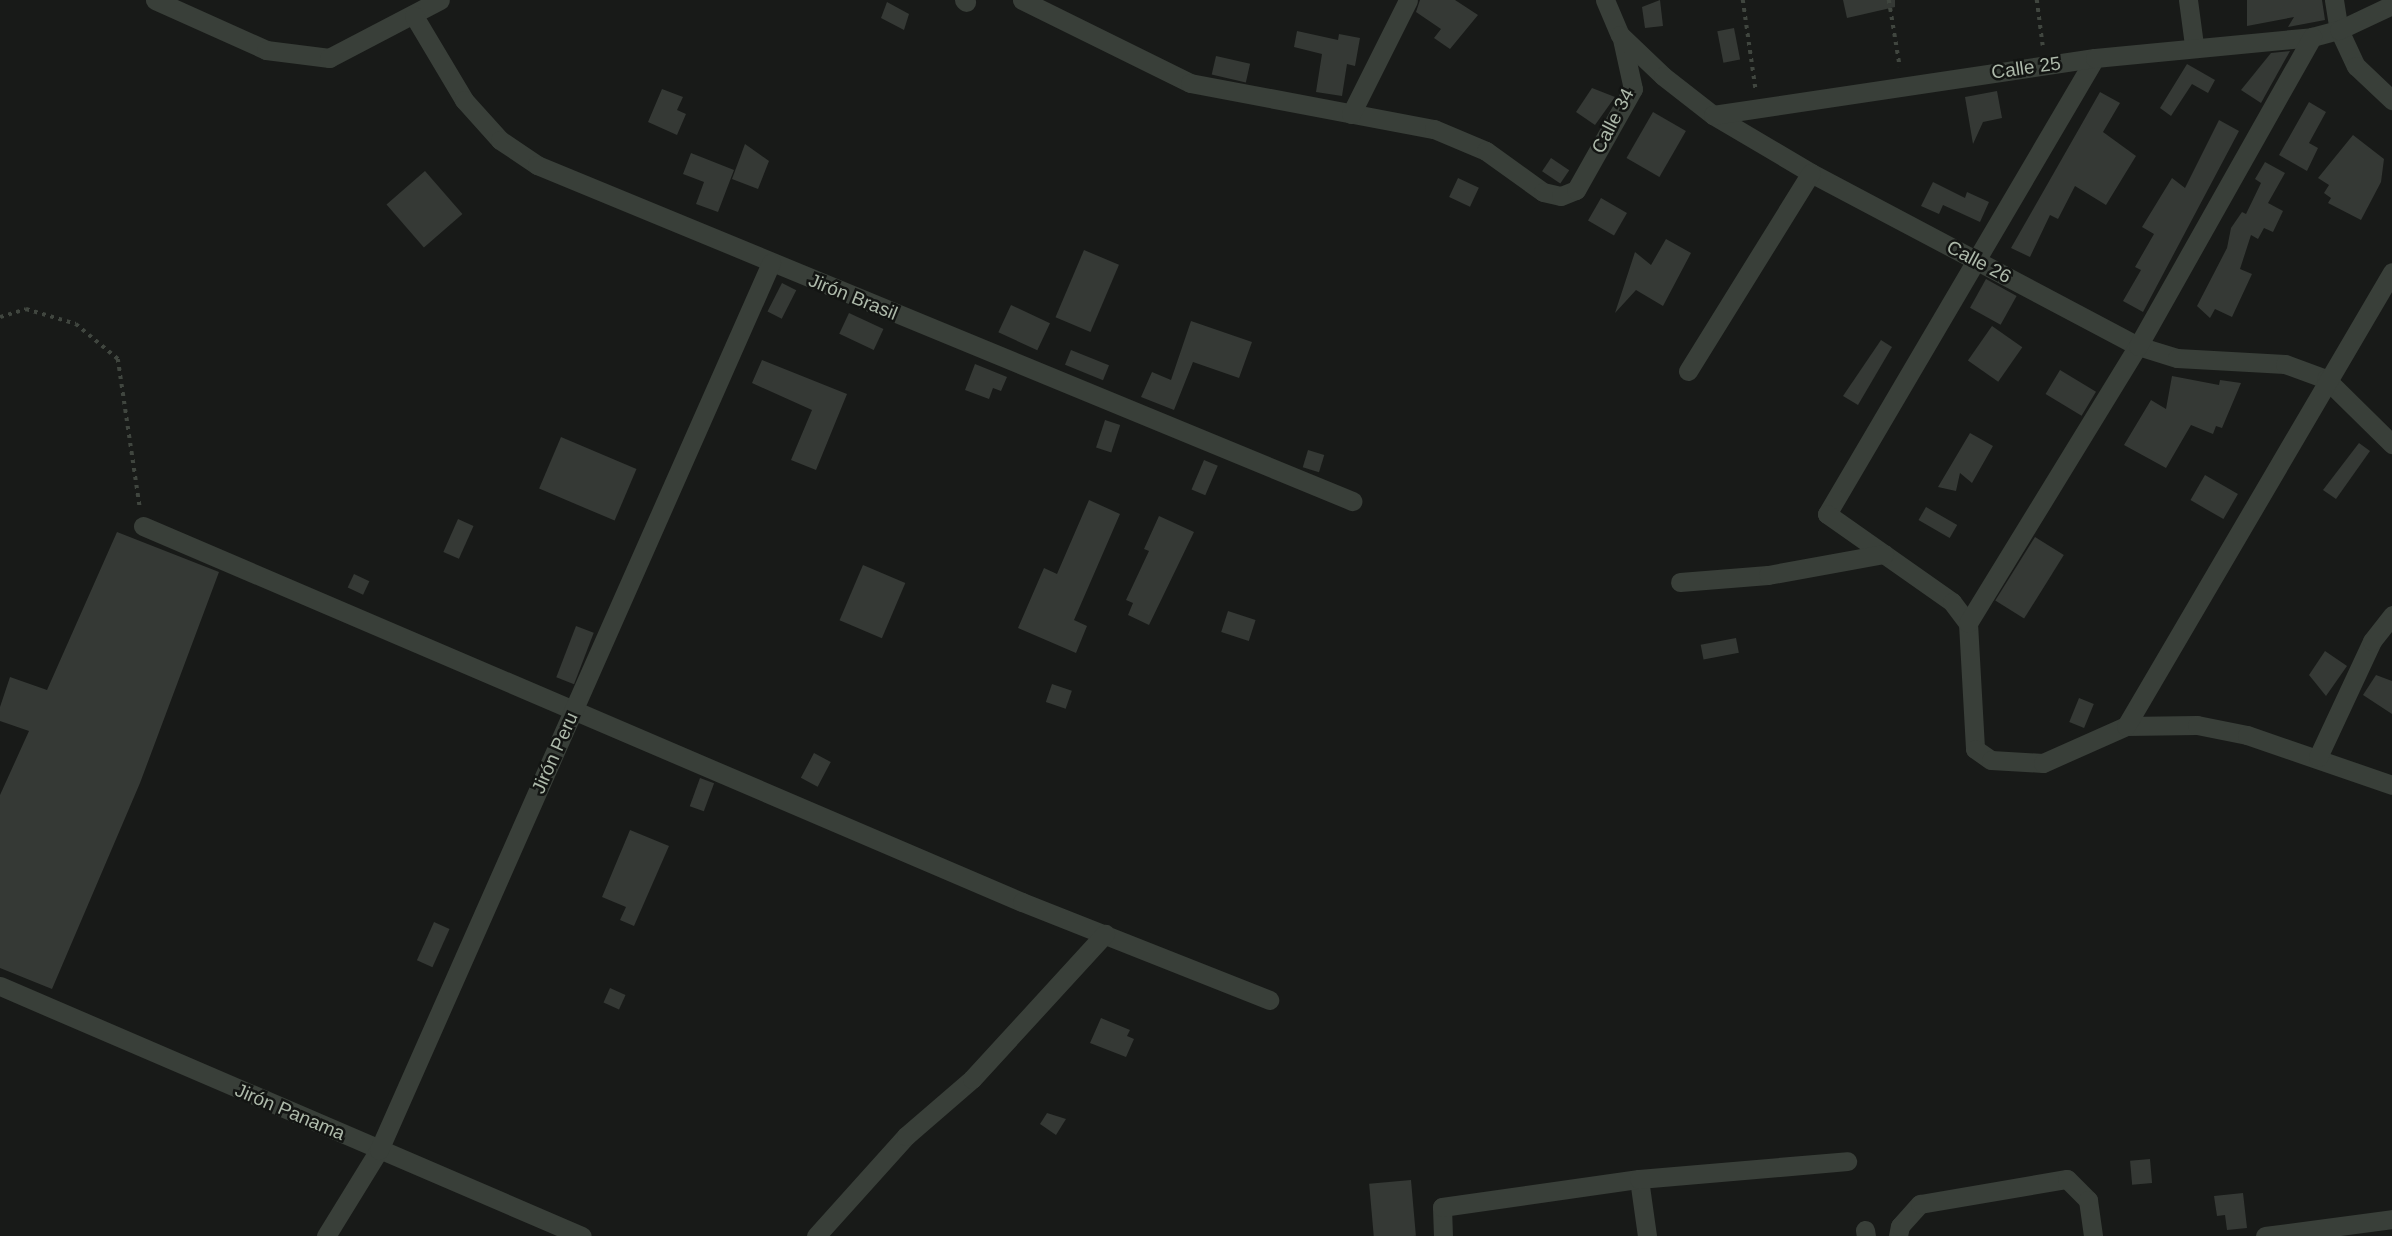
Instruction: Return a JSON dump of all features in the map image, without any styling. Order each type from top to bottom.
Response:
[{"type":"street","points":[[155,0],[266,50],[329,58],[414,16],[440,0]]},
{"type":"street","points":[[1022,0],[1190,83],[1351,114],[1408,0]]},
{"type":"street","name":"Calle 26","points":[[1605,0],[1620,34],[1713,115],[1811,173],[2138,345],[2177,358],[2285,364],[2326,379],[2392,444]]},
{"type":"street","points":[[2189,0],[2194,46]]},
{"type":"street","points":[[2334,0],[2339,30],[2356,66],[2392,100]]},
{"type":"street","name":"Calle 25","points":[[1713,115],[1759,111],[1903,86],[2095,58],[2194,46],[2312,37],[2339,30],[2392,5]]},
{"type":"street","name":"Jirón Brasil","points":[[414,16],[464,100],[500,140],[537,164],[1352,502]]},
{"type":"street","name":"Calle 34","points":[[1351,114],[1434,129],[1486,152],[1543,192],[1561,196],[1576,190],[1633,89],[1620,34]]},
{"type":"street","points":[[1968,623],[2138,345],[2312,37]]},
{"type":"street","points":[[2095,58],[1973,259],[1827,514],[1952,602],[1968,623],[1976,749],[1991,760],[2043,764],[2126,726],[2197,725],[2318,757],[2392,785]]},
{"type":"street","points":[[1688,371],[1811,173]]},
{"type":"street","name":"Jirón Peru","points":[[326,1236],[379,1150],[771,263]]},
{"type":"street","points":[[2126,726],[2326,379],[2392,272]]},
{"type":"street","points":[[143,526],[1105,934],[1269,1000]]},
{"type":"street","points":[[1680,582],[1768,575],[1884,554]]},
{"type":"street","points":[[2318,757],[2372,640],[2392,615]]},
{"type":"street","points":[[816,1236],[906,1136],[972,1079],[1105,934]]},
{"type":"street","name":"Jirón Panama","points":[[0,986],[582,1236]]},
{"type":"street","points":[[1443,1236],[1442,1208],[1639,1179],[1847,1161]]},
{"type":"street","points":[[1639,1179],[1647,1236]]},
{"type":"street","points":[[1898,1236],[1900,1226],[1920,1204],[2067,1179],[2088,1200],[2093,1236]]},
{"type":"street","points":[[2265,1236],[2392,1219]]},
{"type":"path","points":[[1743,0],[1759,111]]},
{"type":"path","points":[[1889,0],[1903,86]]},
{"type":"path","points":[[2037,0],[2046,65]]},
{"type":"path","points":[[0,317],[26,309],[76,324],[118,359],[143,526]]},
{"type":"building","points":[[1420,0],[1455,0],[1478,15],[1450,49],[1434,38],[1441,29],[1416,12]]},
{"type":"building","points":[[1660,0],[1663,26],[1645,28],[1642,7]]},
{"type":"building","points":[[1843,0],[1895,0],[1895,7],[1847,18]]},
{"type":"building","points":[[2247,0],[2322,0],[2325,20],[2288,27],[2294,17],[2247,26]]},
{"type":"building","points":[[887,2],[909,14],[904,30],[881,18]]},
{"type":"building","points":[[1734,28],[1740,59],[1723,63],[1717,31]]},
{"type":"building","points":[[1297,31],[1338,40],[1339,34],[1360,38],[1355,66],[1347,64],[1342,96],[1316,92],[1322,54],[1294,47]]},
{"type":"building","points":[[2290,51],[2261,103],[2241,90],[2271,53]]},
{"type":"building","points":[[1216,56],[1250,64],[1246,82],[1212,75]]},
{"type":"building","points":[[2187,64],[2215,80],[2208,93],[2192,84],[2171,116],[2160,108]]},
{"type":"building","points":[[1592,88],[1615,97],[1595,125],[1576,112]]},
{"type":"building","points":[[662,89],[683,97],[677,110],[686,114],[677,135],[648,122]]},
{"type":"building","points":[[1997,91],[2002,118],[1983,122],[1973,144],[1965,97]]},
{"type":"building","points":[[2100,92],[2120,103],[2103,132],[2136,156],[2106,205],[2075,186],[2058,219],[2050,215],[2030,257],[2011,248]]},
{"type":"building","points":[[2309,102],[2326,112],[2309,143],[2318,148],[2307,171],[2279,155]]},
{"type":"building","points":[[1653,112],[1686,131],[1659,177],[1626,158]]},
{"type":"building","points":[[2219,120],[2239,131],[2143,312],[2123,301],[2141,270],[2135,267],[2154,234],[2142,227],[2172,178],[2185,188]]},
{"type":"building","points":[[2353,135],[2384,159],[2381,182],[2361,220],[2328,203],[2331,198],[2324,193],[2329,185],[2318,178]]},
{"type":"building","points":[[745,144],[769,161],[758,189],[732,179]]},
{"type":"building","points":[[691,153],[734,170],[718,212],[696,204],[704,182],[683,174]]},
{"type":"building","points":[[1551,158],[1569,170],[1560,184],[1542,171]]},
{"type":"building","points":[[2265,162],[2285,173],[2268,203],[2283,211],[2273,232],[2264,228],[2258,239],[2251,235],[2240,269],[2252,274],[2232,317],[2215,309],[2210,318],[2197,306],[2227,248],[2231,228],[2242,212],[2246,214],[2261,183],[2255,179]]},
{"type":"building","points":[[425,171],[462,214],[424,247],[387,204]]},
{"type":"building","points":[[1458,178],[1479,188],[1470,207],[1449,197]]},
{"type":"building","points":[[1933,182],[1965,198],[1967,192],[1989,202],[1980,222],[1943,205],[1939,214],[1921,206]]},
{"type":"building","points":[[1601,198],[1627,213],[1614,236],[1588,221]]},
{"type":"building","points":[[1666,239],[1691,253],[1663,306],[1636,290],[1615,313],[1635,252],[1651,265]]},
{"type":"building","points":[[1084,250],[1119,265],[1090,332],[1055,317]]},
{"type":"building","points":[[1986,279],[2017,296],[2001,325],[1970,308]]},
{"type":"building","points":[[782,283],[796,290],[782,319],[767,312]]},
{"type":"building","points":[[1011,305],[1050,323],[1037,350],[998,332]]},
{"type":"building","points":[[849,313],[883,329],[874,350],[839,334]]},
{"type":"building","points":[[1191,321],[1252,342],[1239,378],[1193,362],[1174,410],[1141,397],[1152,372],[1171,380]]},
{"type":"building","points":[[1992,326],[2022,347],[1998,382],[1968,360]]},
{"type":"building","points":[[1881,340],[1892,347],[1858,405],[1843,396]]},
{"type":"building","points":[[1071,350],[1109,365],[1103,380],[1065,365]]},
{"type":"building","points":[[762,360],[847,394],[816,470],[791,460],[812,410],[752,383]]},
{"type":"building","points":[[975,364],[1007,377],[1001,391],[993,388],[989,399],[965,390]]},
{"type":"building","points":[[2060,370],[2096,392],[2082,416],[2046,394]]},
{"type":"building","points":[[2172,376],[2219,385],[2220,380],[2241,383],[2222,428],[2216,426],[2213,434],[2191,425],[2166,468],[2124,445],[2151,400],[2166,409]]},
{"type":"building","points":[[1105,420],[1120,425],[1111,453],[1096,448]]},
{"type":"building","points":[[1970,433],[1993,446],[1972,483],[1960,473],[1956,491],[1938,487]]},
{"type":"building","points":[[561,437],[636,469],[615,521],[539,489]]},
{"type":"building","points":[[2359,443],[2370,451],[2336,499],[2323,490]]},
{"type":"building","points":[[1308,450],[1324,455],[1319,472],[1303,467]]},
{"type":"building","points":[[1204,460],[1218,466],[1205,495],[1191,489]]},
{"type":"building","points":[[2205,475],[2238,494],[2223,519],[2190,500]]},
{"type":"building","points":[[1089,500],[1120,514],[1074,620],[1087,626],[1076,653],[1018,628],[1044,568],[1057,574]]},
{"type":"building","points":[[1926,507],[1957,525],[1950,538],[1918,520]]},
{"type":"building","points":[[1159,516],[1194,532],[1149,625],[1128,615],[1133,603],[1126,600],[1149,551],[1144,549]]},
{"type":"building","points":[[458,519],[474,526],[459,559],[443,552]]},
{"type":"building","points":[[117,532],[219,572],[140,783],[52,989],[0,968],[0,795],[29,731],[0,721],[0,707],[10,677],[47,690]]},
{"type":"building","points":[[2035,537],[2064,555],[2024,619],[1995,601]]},
{"type":"building","points":[[863,565],[905,583],[882,638],[840,620]]},
{"type":"building","points":[[354,574],[369,581],[363,595],[348,588]]},
{"type":"building","points":[[1228,611],[1256,620],[1249,641],[1221,632]]},
{"type":"building","points":[[576,626],[594,633],[574,684],[556,677]]},
{"type":"building","points":[[1736,638],[1739,653],[1704,660],[1701,645]]},
{"type":"building","points":[[2325,651],[2347,666],[2326,696],[2309,675]]},
{"type":"building","points":[[2376,675],[2392,681],[2392,714],[2363,695]]},
{"type":"building","points":[[1052,684],[1072,691],[1066,709],[1046,702]]},
{"type":"building","points":[[2079,698],[2094,704],[2084,728],[2069,722]]},
{"type":"building","points":[[814,753],[831,762],[818,787],[801,778]]},
{"type":"building","points":[[700,778],[714,783],[704,811],[690,806]]},
{"type":"building","points":[[630,830],[669,846],[634,926],[620,920],[626,907],[602,897]]},
{"type":"building","points":[[434,922],[450,929],[432,967],[417,960]]},
{"type":"building","points":[[610,988],[626,995],[619,1010],[603,1003]]},
{"type":"building","points":[[1101,1018],[1130,1030],[1127,1036],[1134,1039],[1126,1057],[1090,1043]]},
{"type":"building","points":[[1047,1113],[1066,1119],[1056,1135],[1040,1124]]},
{"type":"building","points":[[2150,1159],[2152,1183],[2132,1185],[2130,1161]]},
{"type":"building","points":[[1411,1180],[1416,1236],[1374,1236],[1369,1184]]},
{"type":"building","points":[[2243,1193],[2247,1228],[2227,1230],[2225,1215],[2217,1216],[2214,1196]]}]
